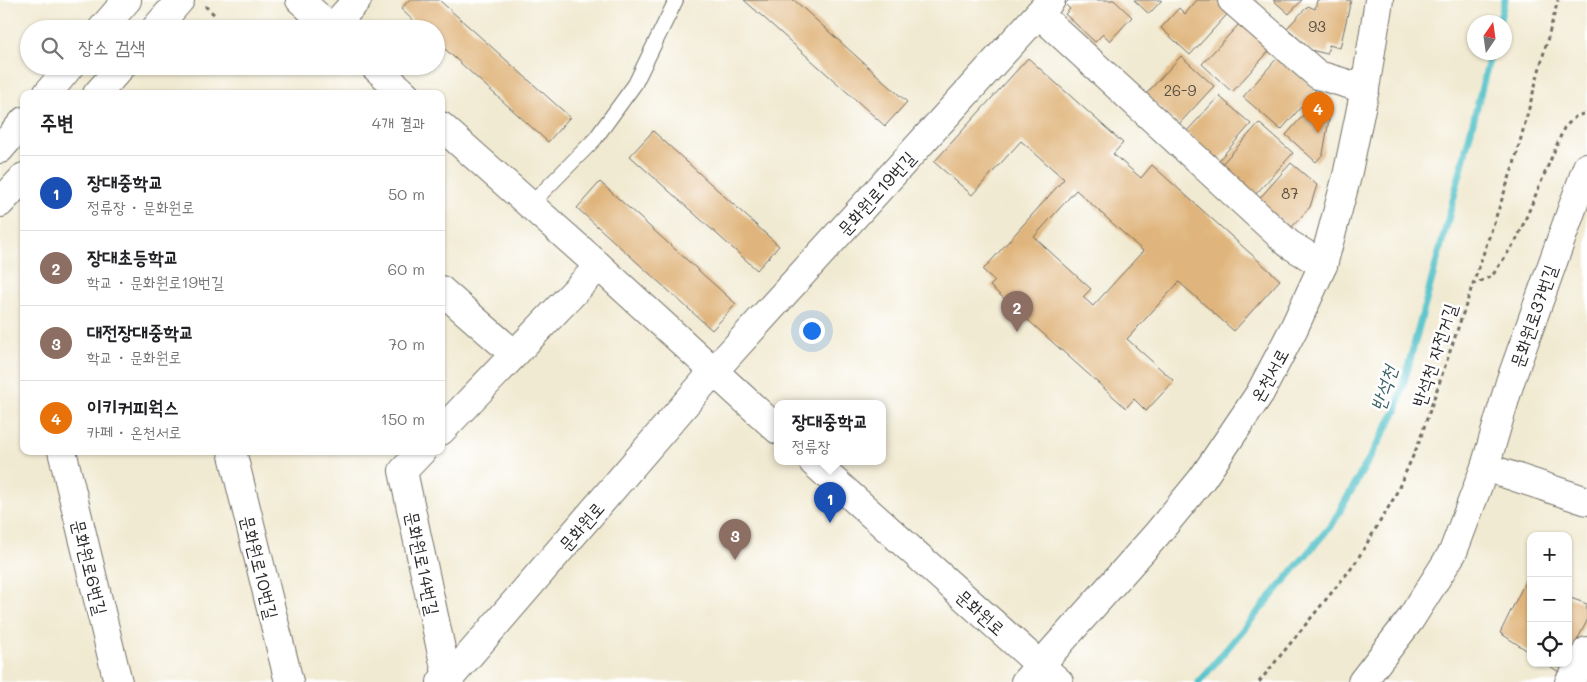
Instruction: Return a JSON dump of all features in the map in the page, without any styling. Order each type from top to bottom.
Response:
[{"type":"street","points":[[110,20],[127,0]]},
{"type":"street","points":[[163,20],[180,0]]},
{"type":"street","points":[[300,0],[321,20]]},
{"type":"street","points":[[339,20],[357,0]]},
{"type":"street","points":[[1232,0],[1318,75],[1365,89]]},
{"type":"street","name":"온천서로","points":[[1041,676],[1202,479],[1260,393],[1294,328],[1322,265],[1347,176],[1365,89],[1379,0]]},
{"type":"street","name":"문화원로19번길","points":[[713,372],[1045,7],[1289,244],[1322,265]]},
{"type":"street","points":[[50,90],[63,75]]},
{"type":"street","points":[[101,90],[114,75]]},
{"type":"street","points":[[384,75],[401,90]]},
{"type":"street","points":[[0,149],[20,126]]},
{"type":"street","points":[[445,130],[599,266],[774,426]]},
{"type":"street","name":"문화원로37번길","points":[[1362,682],[1410,620],[1453,552],[1485,468],[1510,382],[1587,167]]},
{"type":"street","points":[[0,203],[20,180]]},
{"type":"street","points":[[445,427],[599,266]]},
{"type":"street","points":[[445,294],[514,354]]},
{"type":"street","name":"문화원로","points":[[446,681],[713,372]]},
{"type":"street","name":"문화원로6번길","points":[[63,455],[118,682]]},
{"type":"street","name":"문화원로10번길","points":[[233,455],[289,682]]},
{"type":"street","name":"문화원로14번길","points":[[418,455],[403,471],[446,681]]},
{"type":"street","name":"문화원로","points":[[816,465],[1041,676]]},
{"type":"street","points":[[1485,468],[1587,501]]},
{"type":"street","points":[[1569,682],[1583,664],[1587,651]]},
{"type":"lane","points":[[530,205],[595,139],[635,84],[676,0]]},
{"type":"path","points":[[199,0],[214,16]]},
{"type":"path","name":"반석천 자전거길","points":[[1259,682],[1354,565],[1394,498],[1418,445],[1514,164],[1558,0]]},
{"type":"path","points":[[1471,286],[1492,276],[1517,238],[1564,128],[1576,116],[1587,112]]},
{"type":"building","points":[[409,0],[439,0],[570,117],[548,142],[445,49],[445,20],[413,20],[401,9]]},
{"type":"building","points":[[744,0],[794,0],[907,102],[885,126]]},
{"type":"building","points":[[1069,0],[1114,0],[1132,17],[1110,41],[1103,34],[1095,42],[1065,14],[1070,9],[1065,4]]},
{"type":"building","points":[[1134,0],[1162,0],[1149,14]]},
{"type":"building","points":[[1197,0],[1224,0],[1233,8],[1190,55],[1161,28],[1179,8],[1185,14]]},
{"type":"building","points":[[1273,0],[1302,0],[1289,14]]},
{"type":"building","points":[[1317,0],[1351,0],[1340,48],[1329,45],[1327,54],[1311,50],[1287,28],[1308,6],[1315,9]]},
{"type":"building","points":[[1241,22],[1271,49],[1232,92],[1202,64]]},
{"type":"building","points":[[1181,56],[1214,86],[1179,124],[1146,94]]},
{"type":"building","points":[[1278,57],[1316,90],[1281,130],[1243,97]]},
{"type":"building","points":[[1028,58],[1123,143],[1113,154],[1141,178],[1152,165],[1280,280],[1234,331],[1179,282],[1127,339],[1174,381],[1146,411],[1134,399],[1126,408],[990,286],[995,281],[983,270],[1064,179],[1021,141],[972,195],[934,162]],"holes":[[[1076,190],[1143,251],[1093,306],[1083,297],[1091,289],[1034,237]]]},
{"type":"building","points":[[1219,96],[1251,124],[1218,161],[1186,132]]},
{"type":"building","points":[[1319,97],[1331,108],[1323,154],[1316,162],[1286,135]]},
{"type":"building","points":[[1259,123],[1293,153],[1255,195],[1221,165]]},
{"type":"building","points":[[653,131],[779,246],[757,270],[630,156]]},
{"type":"building","points":[[1291,163],[1317,185],[1310,207],[1290,229],[1258,200]]},
{"type":"building","points":[[600,182],[736,304],[712,330],[577,208]]},
{"type":"building","points":[[1526,580],[1527,580],[1527,650],[1500,633]]},
{"type":"building","points":[[1572,598],[1587,604],[1587,621],[1572,650]]},
{"type":"building","points":[[1552,667],[1563,667],[1560,673]]},
{"type":"waterway","name":"반석천","points":[[1501,15],[1505,0]]},
{"type":"waterway","name":"반석천","points":[[1199,682],[1333,523],[1396,411],[1489,60]]},
{"type":"place","name":"이키커피웍스","points":[[1318,133]]},
{"type":"place","name":"장대초등학교","points":[[1017,332]]},
{"type":"place","name":"장대중학교","points":[[830,523]]},
{"type":"place","name":"대전장대중학교","points":[[735,560]]}]
